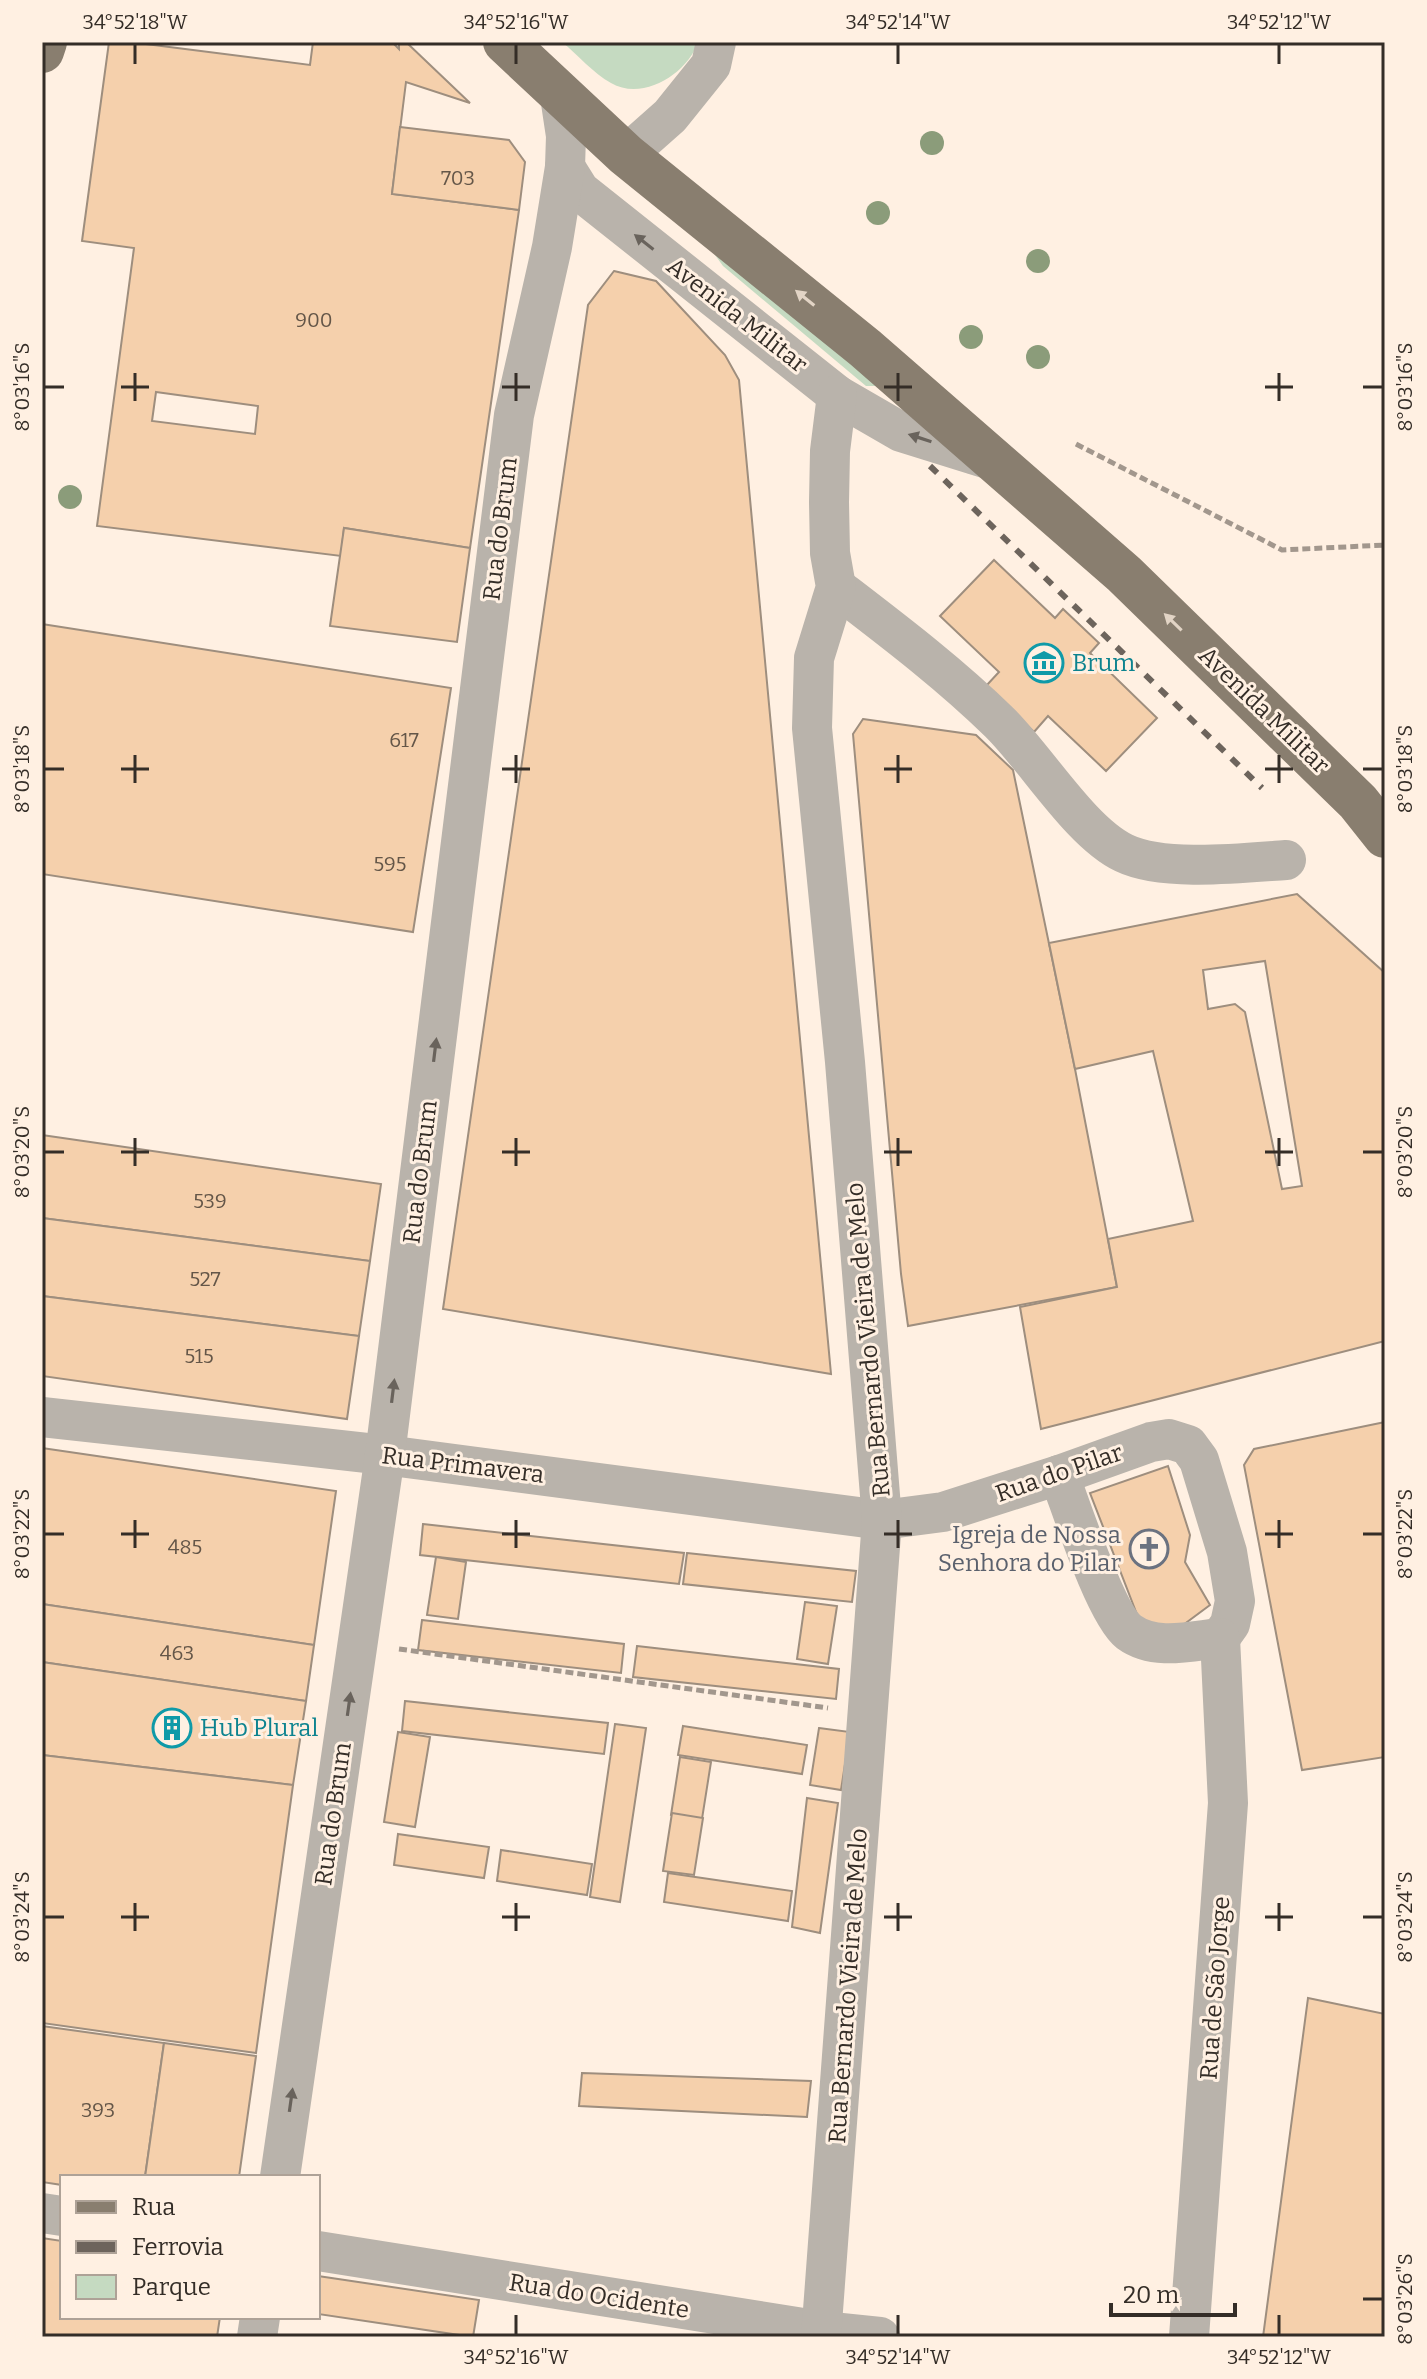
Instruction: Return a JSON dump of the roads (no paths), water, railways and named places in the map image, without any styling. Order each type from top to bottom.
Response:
[{"type":"main road","points":[[42,51],[45,42]]},
{"type":"main road","name":"Avenida Militar","points":[[505,42],[626,155],[865,348],[1124,574],[1358,802],[1385,836]]},
{"type":"street","points":[[626,155],[670,116],[711,65],[716,42]]},
{"type":"street","points":[[560,96],[566,136],[565,167]]},
{"type":"street","name":"Avenida Militar","points":[[565,167],[580,191],[837,395],[901,432],[995,461]]},
{"type":"street","name":"Rua do Brum","points":[[280,2175],[385,1455],[514,415],[552,247],[565,167]]},
{"type":"street","name":"Rua Bernardo Vieira de Melo","points":[[822,2334],[882,1520],[845,1062],[812,728],[814,658],[836,587],[830,553],[829,502],[830,451],[837,395]]},
{"type":"street","points":[[836,587],[905,640],[1000,723],[1096,834],[1124,853],[1153,863],[1286,860]]},
{"type":"street","name":"Rua Primavera","points":[[42,1417],[385,1455],[882,1520]]},
{"type":"street","name":"Rua do Pilar","points":[[882,1520],[943,1512],[1151,1442],[1169,1439],[1188,1445]]},
{"type":"street","name":"Rua de São Jorge","points":[[1188,1445],[1199,1460],[1227,1552],[1235,1601],[1230,1624],[1220,1638],[1228,1803],[1189,2337]]},
{"type":"street","points":[[1059,1475],[1112,1613],[1130,1633],[1168,1644],[1220,1638]]},
{"type":"street","name":"Rua do Ocidente","points":[[320,2251],[822,2334],[880,2337]]},
{"type":"railway","points":[[930,466],[1262,788]]},
{"type":"place","name":"Brum","points":[[1044,663]]},
{"type":"place","name":"Igreja de Nossa Senhora do Pilar","points":[[1149,1549]]},
{"type":"place","name":"Hub Plural","points":[[172,1728]]}]
